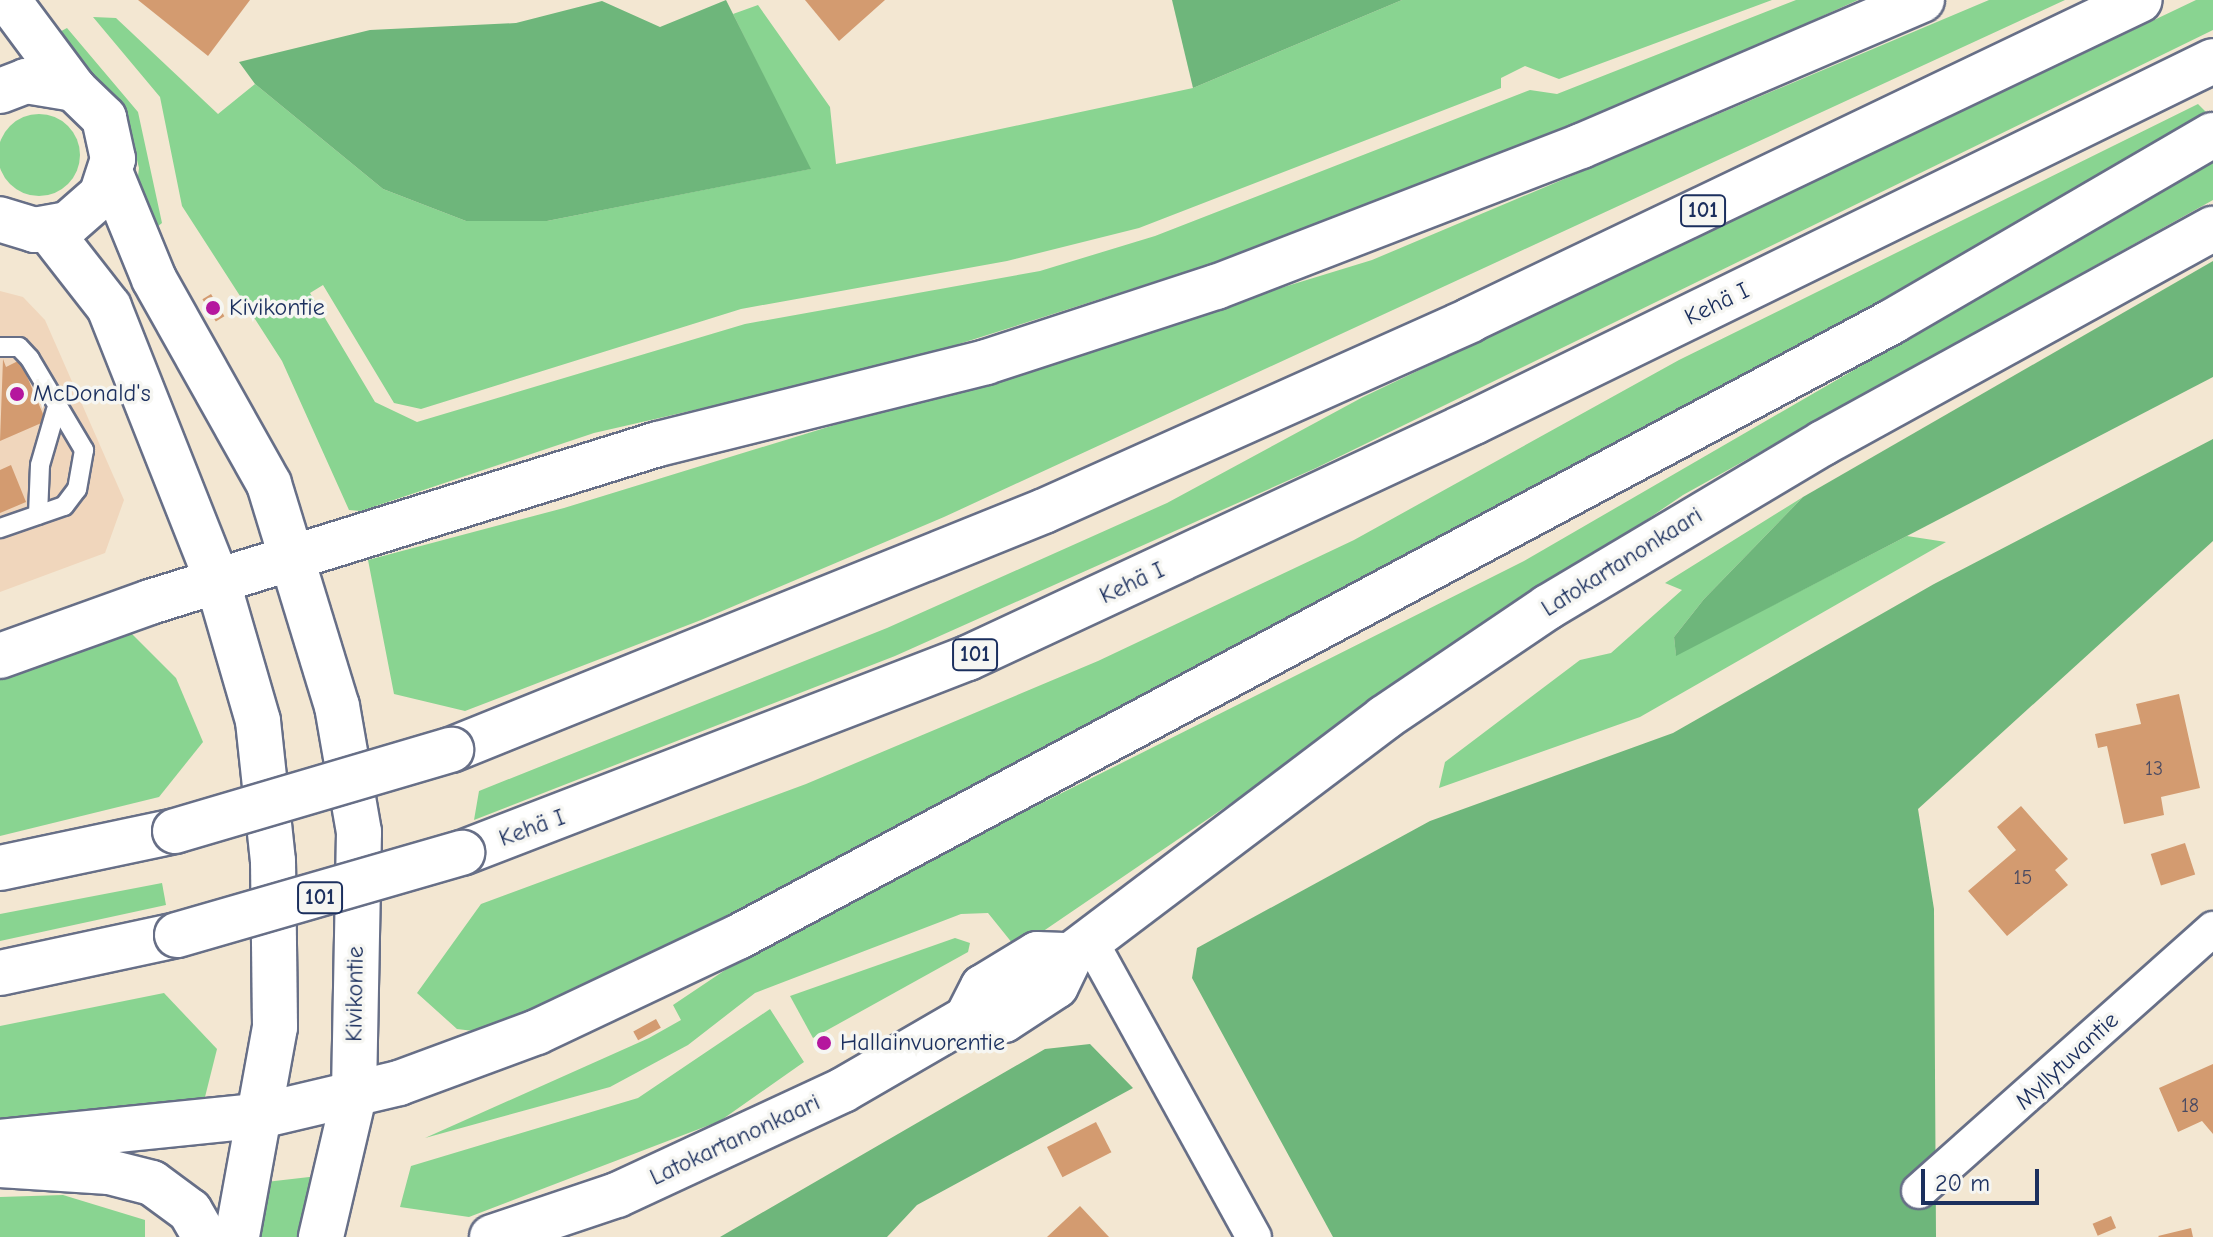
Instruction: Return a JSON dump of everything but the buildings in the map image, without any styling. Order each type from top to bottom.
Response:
[{"type":"main road","points":[[8,0],[74,89]]},
{"type":"main road","points":[[0,656],[218,583],[658,444],[986,362],[1216,287],[1581,146],[1922,0]]},
{"type":"main road","name":"101","points":[[0,868],[175,831],[451,750],[1058,505],[1744,192],[2140,0]]},
{"type":"main road","name":"Kehä I","points":[[0,973],[177,935],[462,853],[968,658],[1488,415],[2213,61]]},
{"type":"main road","points":[[0,91],[26,81],[74,89]]},
{"type":"main road","name":"Kivikontie","points":[[74,89],[104,118],[111,174],[144,259],[269,484],[297,558],[324,647],[359,832],[354,1096],[321,1237]]},
{"type":"main road","points":[[0,1142],[264,1115],[354,1096],[537,1032],[738,937],[1893,321],[2213,135]]},
{"type":"main road","points":[[14,225],[85,214],[111,174]]},
{"type":"main road","points":[[14,225],[109,307],[218,583],[258,721],[273,861],[275,1012],[264,1115],[237,1237]]},
{"type":"main road","name":"Latokartanonkaari","points":[[492,1237],[617,1195],[843,1090],[967,1018],[1004,1020],[1056,986],[1081,948],[1384,718],[1548,607],[1810,451],[2213,229]]},
{"type":"main road","points":[[0,1165],[109,1172],[152,1183],[190,1211],[205,1237]]},
{"type":"street","name":"Myllytuvantie","points":[[1919,1191],[2213,929]]},
{"type":"street","points":[[1081,948],[1254,1237]]},
{"type":"lane","points":[[0,347],[19,347],[30,359],[56,410],[84,450],[77,489],[64,506],[0,528]]},
{"type":"lane","points":[[38,515],[40,465],[56,410]]},
{"type":"shaded area","points":[[0,291],[23,297],[45,320],[124,500],[105,553],[0,592]]},
{"type":"green space","points":[[726,0],[811,169],[547,221],[466,221],[383,189],[255,84],[239,62],[370,30],[516,23],[602,1],[660,27]]},
{"type":"green space","points":[[1172,0],[1402,0],[1193,88]]},
{"type":"green space","points":[[1402,0],[1772,0],[1559,79],[1525,66],[1501,78],[1501,88],[1139,228],[1007,261],[741,309],[421,409],[394,403],[323,285],[310,293],[375,402],[417,422],[745,324],[1040,271],[1155,236],[1530,90],[1557,94],[1796,0],[1858,0],[1653,92],[1229,258],[899,363],[594,433],[361,511],[349,510],[282,361],[182,206],[160,97],[93,17],[116,18],[218,114],[255,84],[383,189],[466,221],[547,221],[810,169],[733,14],[758,5],[830,107],[836,164],[1193,88]]},
{"type":"green space","points":[[1989,0],[2065,0],[944,517],[701,620],[465,711],[394,694],[368,560],[564,508],[1372,260]]},
{"type":"green space","points":[[2196,0],[2213,0],[2213,30],[1316,468],[895,656],[474,820],[479,791],[887,628],[1167,503],[1363,397]]},
{"type":"green space","points":[[67,28],[138,112],[162,223],[152,231],[136,193],[139,168],[125,112],[52,36]]},
{"type":"green space","points":[[2198,104],[2208,114],[1768,371],[678,941],[490,1033],[457,1029],[417,993],[481,904],[806,784],[1098,661],[1354,540],[1679,360]]},
{"type":"green space","points":[[39,114],[55,117],[68,126],[77,139],[80,155],[77,171],[68,184],[55,193],[39,196],[23,193],[10,184],[1,171],[-2,155],[1,139],[10,126],[23,117]]},
{"type":"green space","points":[[2213,154],[2213,200],[1683,495],[1017,949],[988,913],[961,914],[755,993],[688,1045],[610,1087],[425,1138],[649,1038],[681,1020],[673,1005],[773,938],[1524,561],[2139,205]]},
{"type":"green space","points":[[2213,261],[2213,377],[1676,656],[1674,637],[1704,599],[1803,497]]},
{"type":"green space","points":[[2213,439],[2213,541],[1918,809],[1934,909],[1936,1237],[1333,1237],[1192,978],[1197,948],[1430,821],[1673,733],[1934,584]]},
{"type":"green space","points":[[1803,497],[1704,599],[1674,637],[1676,655],[1907,536],[1946,542],[1640,717],[1439,788],[1445,762],[1580,660],[1611,653],[1682,590],[1665,583]]},
{"type":"green space","points":[[128,630],[176,678],[203,742],[159,797],[0,836],[0,679]]},
{"type":"green space","points":[[162,883],[166,905],[0,941],[0,914]]},
{"type":"green space","points":[[955,938],[970,943],[968,952],[813,1038],[790,996]]},
{"type":"green space","points":[[164,993],[217,1049],[205,1097],[0,1124],[0,1026]]},
{"type":"green space","points":[[770,1009],[804,1062],[720,1121],[469,1217],[400,1207],[411,1166],[638,1098]]},
{"type":"green space","points":[[1090,1044],[1133,1088],[917,1205],[887,1237],[720,1237],[1045,1049]]},
{"type":"green space","points":[[318,1176],[302,1237],[250,1237],[266,1182]]},
{"type":"green space","points":[[63,1195],[145,1220],[145,1237],[0,1237],[0,1197]]},
{"type":"place","name":"Kivikontie","points":[[213,308]]},
{"type":"place","name":"McDonald's","points":[[17,394]]},
{"type":"place","name":"Hallainvuorentie","points":[[824,1043]]}]
